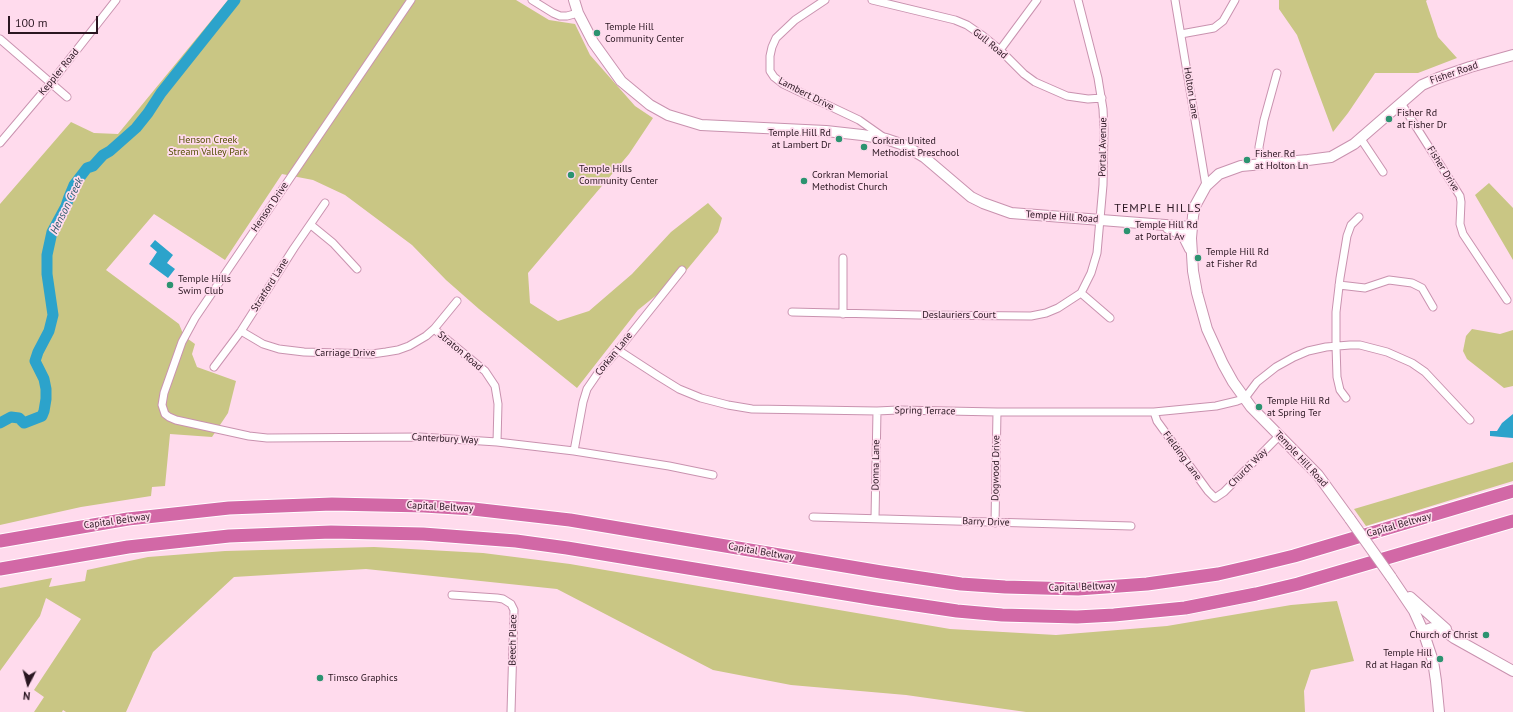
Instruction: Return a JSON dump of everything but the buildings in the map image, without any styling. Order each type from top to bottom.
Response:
[{"type":"highway","name":"Capital Beltway","points":[[0,541],[128,519],[222,508],[332,504],[424,506],[481,510],[570,520],[960,584],[1005,588],[1078,589],[1147,584],[1218,574],[1294,556],[1513,491]]},
{"type":"highway","points":[[0,569],[128,547],[230,536],[331,532],[423,534],[516,541],[567,548],[916,606],[1002,615],[1077,617],[1114,615],[1178,608],[1256,594],[1298,584],[1513,521]]},
{"type":"main road","name":"Temple Hill Road","points":[[574,0],[578,13],[594,42],[621,81],[650,106],[668,115],[701,125],[826,132],[886,139],[904,145],[924,157],[970,197],[994,208],[1011,213],[1191,227],[1192,253],[1197,293],[1207,329],[1224,366],[1251,407],[1318,475],[1394,580],[1414,611],[1424,634],[1434,668],[1439,712]]},
{"type":"main road","name":"Fisher Road","points":[[1191,227],[1195,206],[1206,186],[1219,174],[1241,166],[1331,157],[1361,139],[1414,91],[1430,81],[1470,67],[1513,55]]},
{"type":"main road","points":[[1152,224],[1171,229],[1183,235],[1192,253]]},
{"type":"main road","points":[[1394,580],[1454,638]]},
{"type":"main road","points":[[1424,634],[1432,628],[1444,630],[1454,638],[1513,672]]},
{"type":"street","name":"Keppler Road","points":[[0,143],[50,84],[116,0]]},
{"type":"street","name":"Henson Drive","points":[[176,420],[169,418],[162,405],[164,393],[182,342],[240,251],[411,0]]},
{"type":"street","points":[[532,0],[560,16],[568,16],[578,13]]},
{"type":"street","name":"Lambert Drive","points":[[825,0],[795,20],[776,38],[770,56],[770,71],[774,78],[783,84],[859,120],[886,139]]},
{"type":"street","name":"Gull Road","points":[[872,0],[955,20],[967,25],[1000,50],[1024,74],[1042,85],[1067,96],[1088,99],[1102,98]]},
{"type":"street","points":[[1000,50],[1037,0]]},
{"type":"street","name":"Portal Avenue","points":[[1078,0],[1102,98],[1104,138],[1097,253],[1095,263],[1081,292]]},
{"type":"street","name":"Holton Lane","points":[[1175,0],[1206,186]]},
{"type":"street","points":[[1181,34],[1214,28],[1223,21],[1235,0]]},
{"type":"street","points":[[0,39],[50,84],[67,97]]},
{"type":"street","points":[[1260,164],[1260,147],[1264,120],[1277,73]]},
{"type":"street","name":"Fisher Drive","points":[[1401,103],[1460,196],[1462,202],[1460,224],[1463,234],[1507,300]]},
{"type":"street","points":[[1361,139],[1383,172]]},
{"type":"street","name":"Stratford Lane","points":[[214,367],[242,331],[294,248],[325,203]]},
{"type":"street","points":[[1346,398],[1340,390],[1337,377],[1336,312],[1347,236],[1351,225],[1359,217]]},
{"type":"street","points":[[311,225],[333,243],[357,269]]},
{"type":"street","points":[[843,258],[843,314]]},
{"type":"street","name":"Corkan Lane","points":[[574,451],[583,402],[587,389],[598,373],[682,270]]},
{"type":"street","points":[[1339,285],[1365,288],[1389,280],[1412,283],[1422,288],[1433,307]]},
{"type":"street","points":[[1081,292],[1110,318]]},
{"type":"street","name":"Deslauriers Court","points":[[792,312],[1031,316],[1046,313],[1058,308],[1081,292]]},
{"type":"street","name":"Carriage Drive","points":[[242,331],[263,344],[279,350],[372,354],[398,350],[409,346],[434,329],[457,301]]},
{"type":"street","name":"Straton Road","points":[[434,329],[485,371],[495,386],[498,404],[497,442]]},
{"type":"street","points":[[1245,398],[1257,382],[1284,362],[1308,351],[1350,345],[1373,348],[1398,356],[1412,363],[1430,377],[1470,420]]},
{"type":"street","name":"Spring Terrace","points":[[618,350],[679,389],[702,398],[728,405],[752,409],[1154,412],[1229,404],[1245,398]]},
{"type":"street","name":"Donna Lane","points":[[875,518],[877,411]]},
{"type":"street","name":"Dogwood Drive","points":[[995,523],[997,412]]},
{"type":"street","name":"Fielding Lane","points":[[1154,412],[1157,421],[1208,491],[1215,498]]},
{"type":"street","name":"Canterbury Way","points":[[176,420],[249,436],[267,438],[420,437],[497,442],[574,451],[669,466],[713,475]]},
{"type":"street","name":"Church Way","points":[[1215,498],[1224,492],[1279,436]]},
{"type":"street","name":"Barry Drive","points":[[813,516],[995,523],[1131,526]]},
{"type":"street","name":"Beech Place","points":[[452,595],[497,598],[503,599],[511,604],[514,610],[511,712]]},
{"type":"green space","name":"Henson Creek Stream Valley Park","points":[[228,0],[516,0],[549,20],[575,24],[590,55],[635,106],[653,118],[629,154],[528,273],[530,303],[558,321],[589,311],[632,274],[671,232],[708,203],[722,218],[718,232],[685,272],[638,310],[577,388],[479,309],[446,280],[412,245],[345,195],[313,180],[282,174],[225,260],[154,214],[106,270],[179,324],[184,336],[195,344],[192,354],[197,367],[236,381],[228,413],[212,437],[170,434],[165,486],[152,487],[151,496],[81,507],[0,525],[0,204],[71,122],[94,133],[118,134]]},
{"type":"green space","points":[[1279,0],[1427,0],[1426,1],[1438,37],[1457,58],[1418,73],[1375,73],[1348,113],[1333,132],[1297,35],[1279,9]]},
{"type":"green space","points":[[1489,183],[1513,208],[1513,260],[1475,195]]},
{"type":"green space","points":[[1472,329],[1500,334],[1513,330],[1513,386],[1504,388],[1467,359],[1463,351],[1466,336]]},
{"type":"green space","points":[[1513,462],[1513,481],[1366,526],[1354,509]]},
{"type":"green space","points":[[374,547],[483,553],[570,564],[950,629],[1056,635],[1167,626],[1291,605],[1337,601],[1354,661],[1311,670],[1304,691],[1305,712],[1026,712],[906,695],[791,685],[713,670],[557,589],[366,569],[234,577],[153,652],[126,712],[66,712],[63,710],[62,712],[34,712],[44,697],[34,690],[81,619],[46,598],[40,616],[0,671],[0,588],[52,578],[49,587],[85,581],[87,570],[148,557],[225,551]]},
{"type":"water","points":[[155,240],[173,255],[167,263],[175,269],[168,278],[149,264],[157,252],[150,246]]},
{"type":"water","points":[[1513,414],[1513,438],[1490,436],[1490,431],[1497,431],[1502,423]]},
{"type":"waterway","name":"Henson Creek","points":[[0,423],[11,417],[19,418],[24,423],[42,416],[44,411],[46,389],[44,379],[35,361],[49,331],[53,315],[47,274],[47,255],[52,232],[66,206],[74,185],[87,168],[93,166],[103,155],[110,151],[136,128],[161,93],[235,0]]},
{"type":"place","name":"Temple Hill Community Center","points":[[597,33]]},
{"type":"place","name":"Fisher Rd at Fisher Dr","points":[[1389,119]]},
{"type":"place","name":"Temple Hill Rd at Lambert Dr","points":[[839,139]]},
{"type":"place","name":"Corkran United Methodist Preschool","points":[[864,147]]},
{"type":"place","name":"Fisher Rd at Holton Ln","points":[[1247,160]]},
{"type":"place","name":"Temple Hills Community Center","points":[[571,175]]},
{"type":"place","name":"Corkran Memorial Methodist Church","points":[[804,181]]},
{"type":"place","name":"Temple Hill Rd at Portal Av","points":[[1127,231]]},
{"type":"place","name":"Temple Hill Rd at Fisher Rd","points":[[1198,258]]},
{"type":"place","name":"Temple Hills Swim Club","points":[[170,285]]},
{"type":"place","name":"Temple Hill Rd at Spring Ter","points":[[1259,407]]},
{"type":"place","name":"Church of Christ","points":[[1486,635]]},
{"type":"place","name":"Temple Hill Rd at Hagan Rd","points":[[1440,659]]},
{"type":"place","name":"Timsco Graphics","points":[[320,678]]},
{"type":"district","name":"TEMPLE HILLS","points":[[1158,209]]}]
